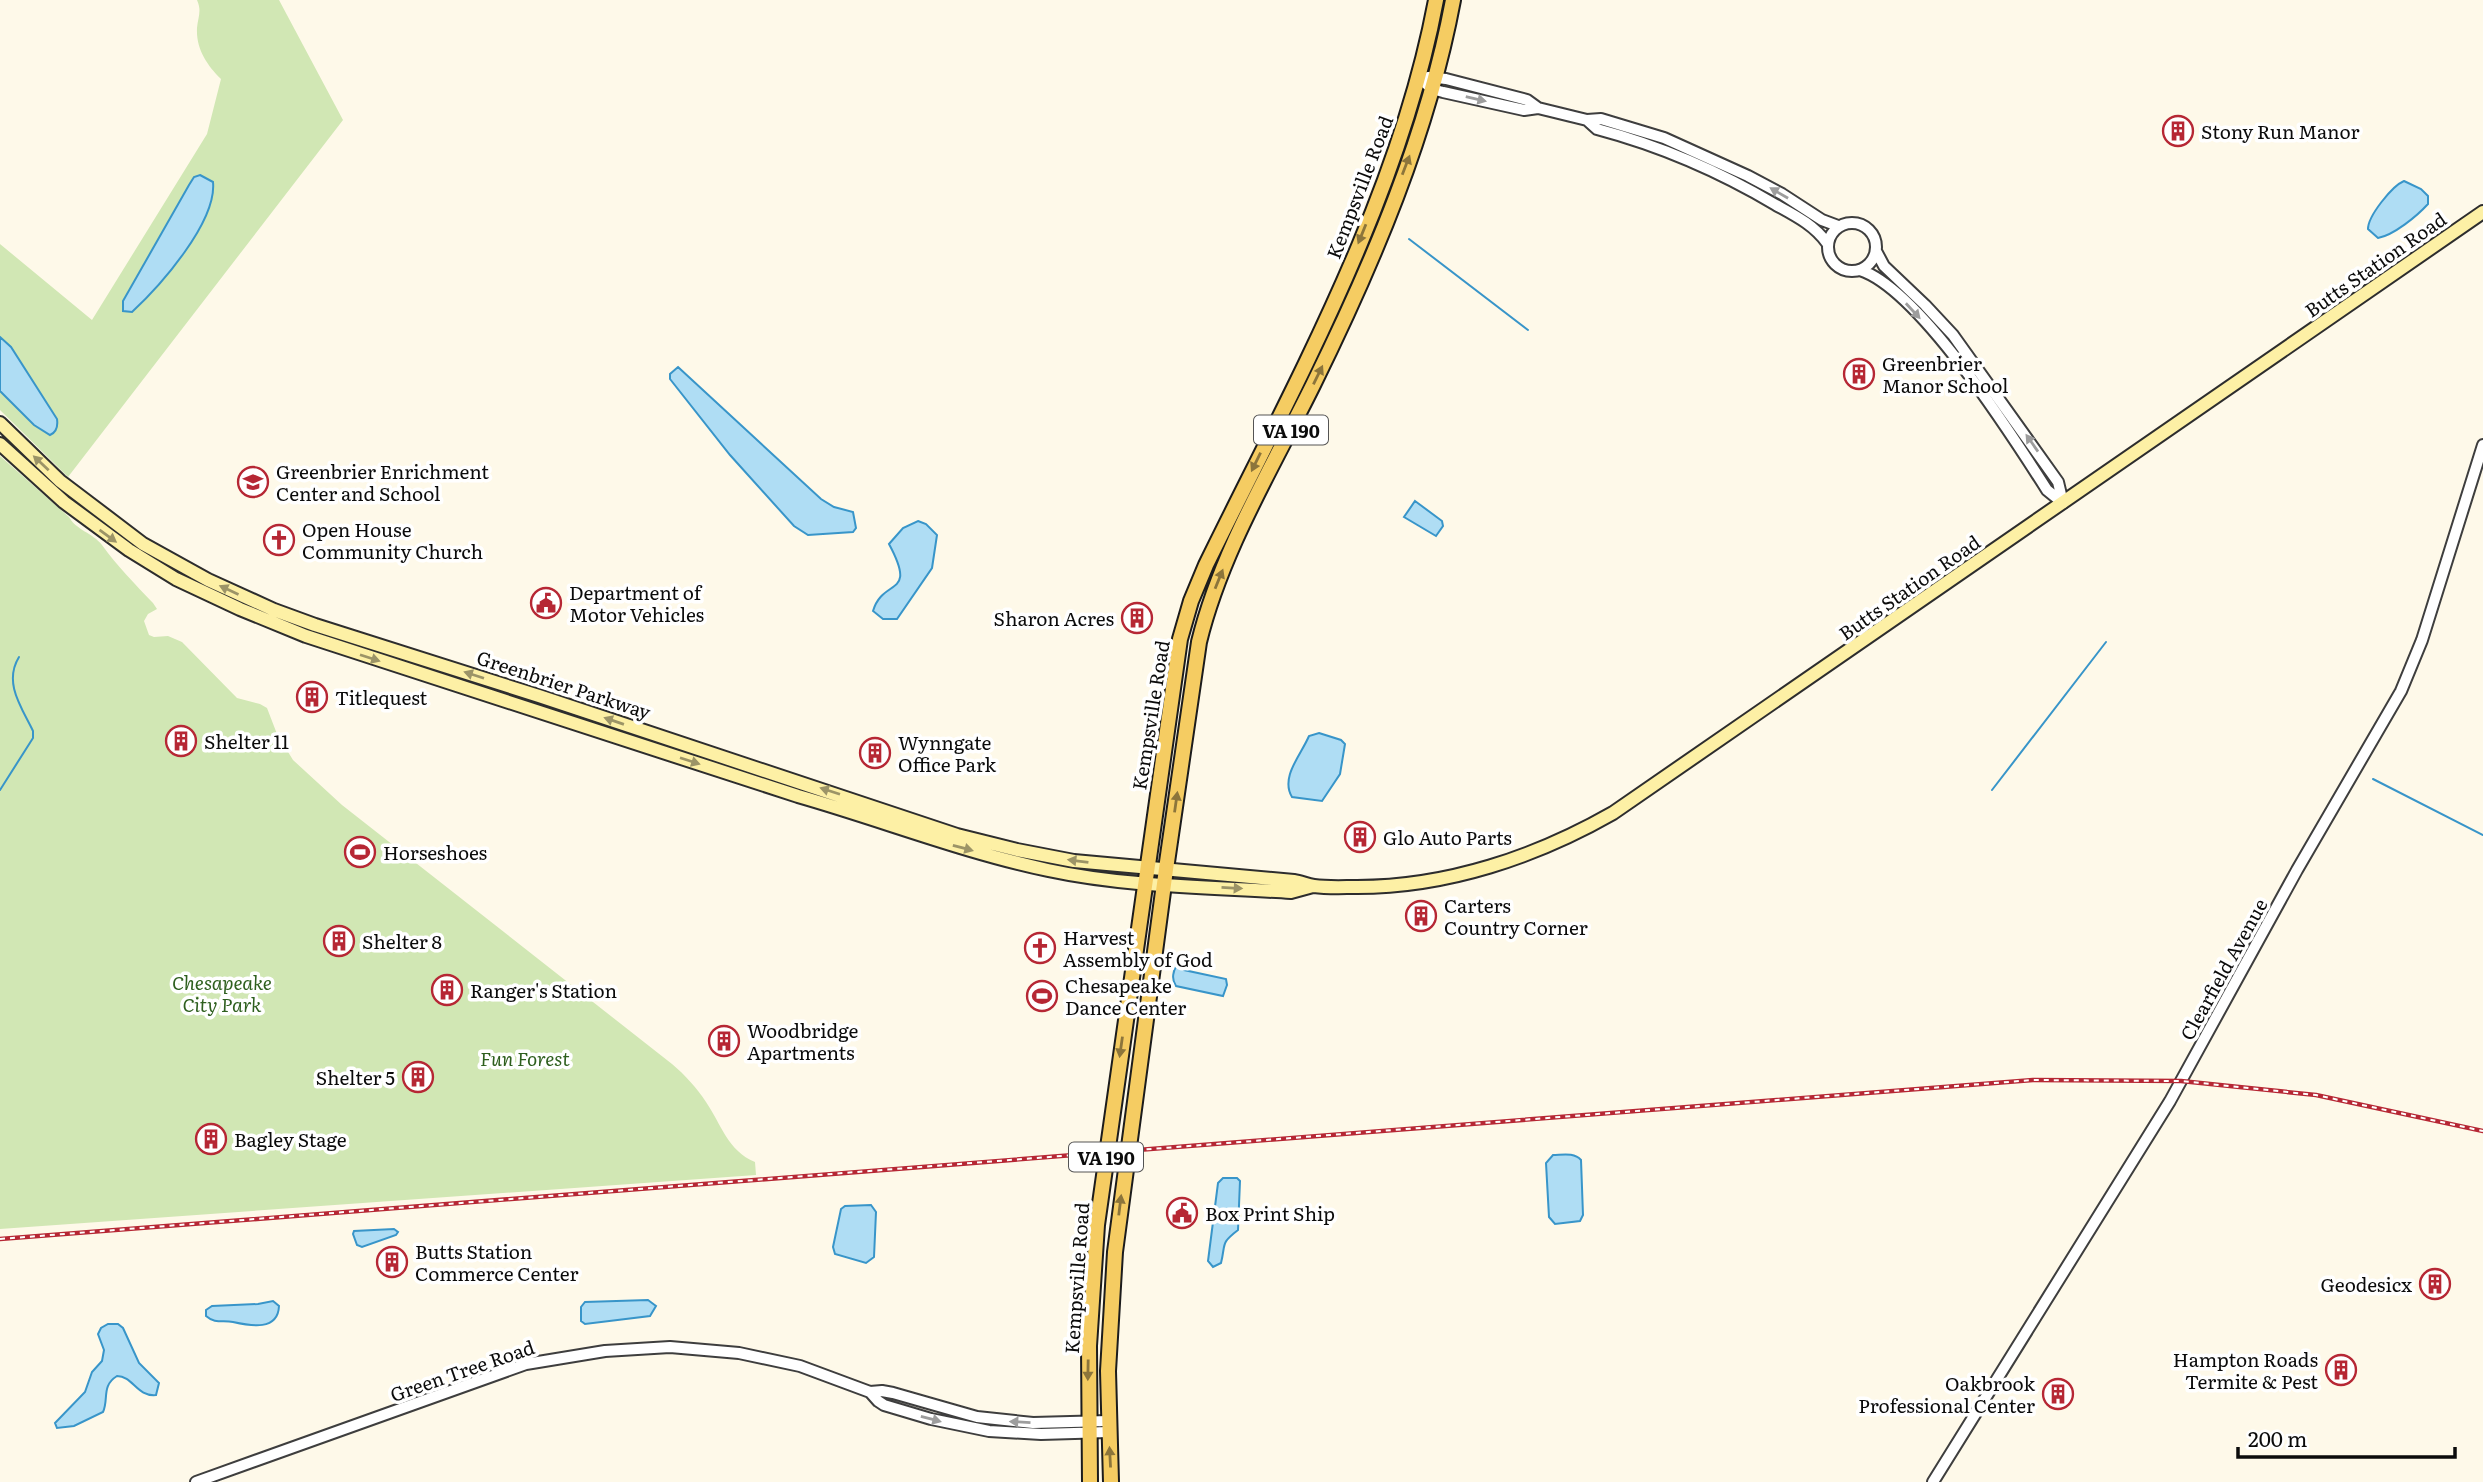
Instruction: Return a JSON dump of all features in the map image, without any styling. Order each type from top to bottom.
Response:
[{"type":"main road","name":"Kempsville Road","points":[[1090,1482],[1089,1332],[1097,1225],[1174,668],[1191,601],[1206,565],[1338,294],[1392,157],[1418,78],[1436,0]]},
{"type":"main road","name":"Kempsville Road","points":[[1111,1482],[1108,1427],[1111,1305],[1116,1242],[1195,669],[1212,596],[1229,555],[1361,280],[1410,156],[1434,83],[1452,0]]},
{"type":"main road","name":"Butts Station Road","points":[[1165,877],[1294,881],[1313,886],[1375,887],[1457,875],[1529,853],[1595,823],[1644,793],[2483,212]]},
{"type":"main road","name":"Greenbrier Parkway","points":[[0,423],[60,481],[143,544],[228,590],[291,617],[833,792],[957,835],[1058,859],[1145,875]]},
{"type":"main road","name":"Greenbrier Parkway","points":[[0,444],[64,502],[140,558],[200,590],[306,636],[950,845],[1051,871],[1165,877]]},
{"type":"street","points":[[1418,78],[1524,110],[1538,108],[1587,120],[1601,119],[1664,138],[1748,176],[1822,220],[1839,226]]},
{"type":"street","points":[[1587,120],[1597,129],[1688,158],[1743,185],[1816,229],[1827,243]]},
{"type":"street","points":[[1852,222],[1866,226],[1874,237],[1876,251],[1884,266],[1933,314],[1982,374],[2059,482],[2063,503],[2047,490],[1973,381],[1939,339],[1883,281],[1860,270],[1846,270],[1836,265],[1829,256],[1827,243],[1829,236],[1839,226],[1852,222]]},
{"type":"street","points":[[1860,270],[1871,262],[1876,251]]},
{"type":"street","name":"Clearfield Avenue","points":[[1933,1482],[2170,1101],[2297,870],[2401,691],[2421,640],[2483,445]]},
{"type":"street","name":"Green Tree Road","points":[[196,1482],[526,1364],[605,1351],[670,1347],[739,1353],[800,1366],[870,1392],[884,1405],[967,1428],[1020,1433],[1108,1427]]},
{"type":"green space","points":[[197,0],[279,0],[343,120],[68,477],[0,410],[0,244],[92,320],[207,134],[221,79],[200,50],[197,36]]},
{"type":"green space","name":"Chesapeake City Park","points":[[0,456],[76,525],[98,541],[153,603],[157,609],[148,614],[144,621],[149,635],[168,636],[182,642],[237,698],[267,708],[277,734],[293,760],[342,805],[677,1068],[702,1097],[732,1144],[755,1162],[756,1175],[0,1229]]},
{"type":"green space","name":"Horseshoes","points":[[358,836],[376,850],[363,867],[344,853]]},
{"type":"water","points":[[200,175],[213,182],[212,198],[197,234],[144,301],[132,312],[123,311],[123,301],[189,185],[194,177]]},
{"type":"water","points":[[2404,181],[2421,189],[2428,196],[2428,204],[2398,229],[2378,238],[2368,229],[2369,223],[2387,195]]},
{"type":"water","points":[[0,337],[11,347],[57,419],[56,428],[50,435],[34,425],[0,391]]},
{"type":"water","points":[[678,367],[821,499],[834,507],[853,512],[856,528],[853,532],[808,535],[794,526],[730,455],[670,379],[670,374]]},
{"type":"water","points":[[1415,501],[1442,521],[1443,526],[1436,536],[1404,517]]},
{"type":"water","points":[[918,521],[926,524],[937,535],[932,568],[897,619],[883,619],[873,611],[884,594],[896,585],[900,572],[889,544],[903,528]]},
{"type":"water","points":[[1319,733],[1341,740],[1345,744],[1340,774],[1322,801],[1292,797],[1288,782],[1293,766],[1309,736]]},
{"type":"water","points":[[1178,964],[1184,970],[1226,979],[1223,996],[1176,986],[1173,975]]},
{"type":"water","points":[[1553,1155],[1571,1155],[1581,1160],[1583,1215],[1580,1221],[1555,1224],[1549,1217],[1546,1163]]},
{"type":"water","points":[[1223,1178],[1237,1178],[1240,1181],[1238,1230],[1226,1241],[1221,1263],[1213,1267],[1208,1261],[1218,1183]]},
{"type":"water","points":[[871,1205],[876,1212],[874,1257],[866,1263],[835,1254],[833,1247],[841,1209],[845,1206]]},
{"type":"water","points":[[394,1229],[398,1232],[396,1235],[362,1247],[357,1245],[353,1234],[354,1231]]},
{"type":"water","points":[[648,1300],[656,1306],[650,1316],[585,1324],[581,1321],[581,1307],[585,1302]]},
{"type":"water","points":[[273,1301],[279,1306],[277,1314],[274,1320],[262,1325],[216,1321],[206,1316],[206,1310],[212,1306]]},
{"type":"water","points":[[108,1324],[118,1324],[123,1328],[139,1363],[159,1383],[156,1395],[144,1393],[127,1379],[117,1376],[107,1388],[103,1412],[74,1426],[57,1428],[55,1423],[85,1392],[92,1372],[102,1361],[104,1350],[98,1334],[101,1328]]},
{"type":"waterway","points":[[1409,239],[1528,330]]},
{"type":"waterway","points":[[1992,790],[2106,642]]},
{"type":"waterway","points":[[0,790],[33,738],[33,731],[13,686],[19,657]]},
{"type":"waterway","points":[[2373,779],[2483,835]]},
{"type":"railway","points":[[0,1239],[2033,1080],[2181,1081],[2316,1095],[2483,1131]]},
{"type":"place","name":"Stony Run Manor","points":[[2178,131]]},
{"type":"place","name":"Greenbrier Manor School","points":[[1859,374]]},
{"type":"place","name":"Greenbrier Enrichment Center and School","points":[[253,482]]},
{"type":"place","name":"Open House Community Church","points":[[279,540]]},
{"type":"place","name":"Department of Motor Vehicles","points":[[546,603]]},
{"type":"place","name":"Sharon Acres","points":[[1137,618]]},
{"type":"place","name":"Titlequest","points":[[312,697]]},
{"type":"place","name":"Shelter 11","points":[[181,741]]},
{"type":"place","name":"Wynngate Office Park","points":[[875,753]]},
{"type":"place","name":"Glo Auto Parts","points":[[1360,837]]},
{"type":"place","name":"Horseshoes","points":[[360,852]]},
{"type":"place","name":"Carters Country Corner","points":[[1421,916]]},
{"type":"place","name":"Shelter 8","points":[[339,941]]},
{"type":"place","name":"Harvest Assembly of God","points":[[1040,948]]},
{"type":"place","name":"Ranger's Station","points":[[447,990]]},
{"type":"place","name":"Chesapeake Dance Center","points":[[1042,996]]},
{"type":"place","name":"Woodbridge Apartments","points":[[724,1041]]},
{"type":"place","name":"Shelter 5","points":[[418,1077]]},
{"type":"place","name":"Bagley Stage","points":[[211,1139]]},
{"type":"place","name":"Box Print Ship","points":[[1182,1213]]},
{"type":"place","name":"Butts Station Commerce Center","points":[[392,1262]]},
{"type":"place","name":"Geodesicx","points":[[2435,1284]]},
{"type":"place","name":"Hampton Roads Termite & Pest","points":[[2341,1370]]},
{"type":"place","name":"Oakbrook Professional Center","points":[[2058,1394]]},
{"type":"park label","name":"Fun Forest","points":[[525,1058]]}]
